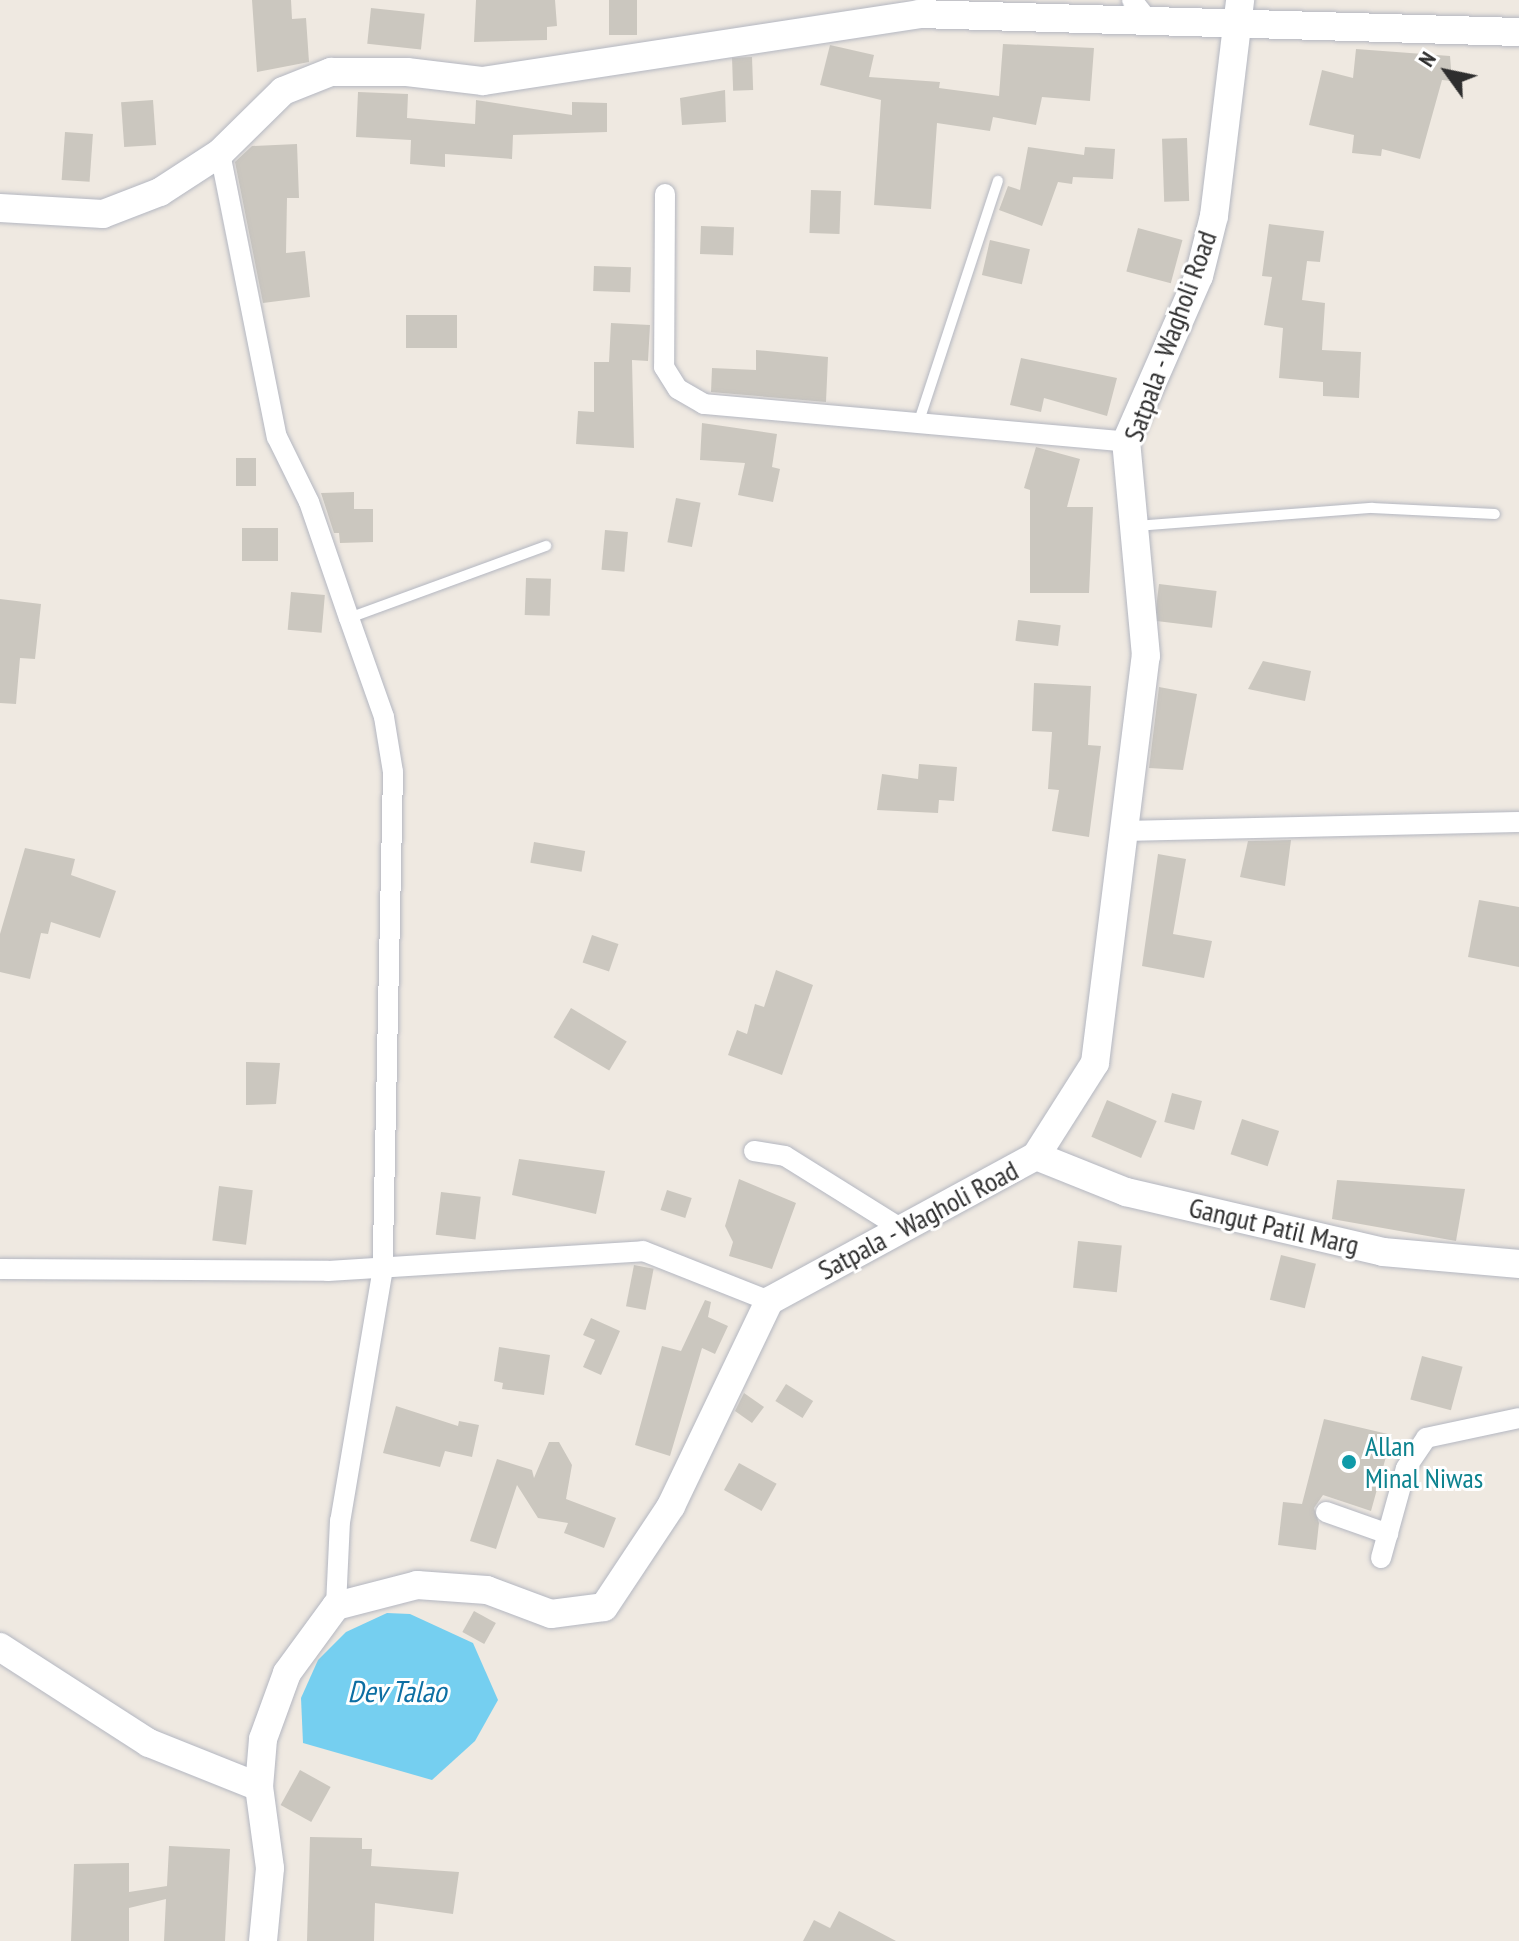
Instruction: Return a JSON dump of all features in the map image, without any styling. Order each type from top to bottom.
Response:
[{"type":"main road","points":[[0,208],[103,214],[160,192],[220,153],[283,91],[331,72],[407,72],[483,81],[919,14],[1139,9],[1240,11],[1519,32]]},
{"type":"main road","name":"Satpala - Wagholi Road","points":[[769,1301],[1036,1156],[1095,1063],[1146,656],[1126,442],[1199,276],[1214,216],[1240,11]]},
{"type":"main road","name":"Gangut Patil Marg","points":[[1036,1156],[1126,1192],[1383,1252],[1519,1264]]},
{"type":"main road","points":[[263,1941],[270,1868],[259,1787],[263,1739],[287,1673],[336,1606],[417,1585],[487,1590],[551,1614],[604,1607],[671,1506],[769,1301]]},
{"type":"main road","points":[[0,1647],[149,1743],[259,1787]]},
{"type":"street","points":[[220,153],[273,423],[309,502],[384,717],[393,772],[383,1268],[340,1521],[336,1606]]},
{"type":"street","points":[[665,194],[664,367],[678,389],[704,404],[1126,442]]},
{"type":"street","points":[[1123,831],[1519,822]]},
{"type":"street","points":[[754,1151],[785,1156],[902,1229]]},
{"type":"street","points":[[0,1269],[383,1268],[643,1251],[769,1301]]},
{"type":"street","points":[[1381,1558],[1406,1468],[1426,1438],[1519,1418]]},
{"type":"street","points":[[1326,1512],[1388,1534]]},
{"type":"lane","points":[[918,424],[998,181]]},
{"type":"lane","points":[[1134,526],[1372,508],[1495,514]]},
{"type":"lane","points":[[349,618],[546,546]]},
{"type":"water","name":"Dev Talao","points":[[387,1613],[410,1614],[473,1643],[498,1700],[475,1741],[432,1780],[303,1743],[301,1698],[318,1660],[346,1632]]},
{"type":"building","points":[[252,0],[291,0],[292,19],[306,18],[309,62],[257,72]]},
{"type":"building","points":[[476,0],[555,0],[557,26],[547,27],[547,40],[474,42]]},
{"type":"building","points":[[609,0],[637,0],[637,35],[609,35]]},
{"type":"building","points":[[371,8],[425,14],[421,49],[367,44]]},
{"type":"building","points":[[1003,44],[1094,48],[1090,101],[1042,97],[1036,125],[993,117],[990,131],[937,123],[931,209],[874,205],[881,100],[820,85],[830,45],[874,55],[869,77],[940,82],[939,88],[999,96]]},
{"type":"building","points":[[1356,49],[1450,56],[1452,81],[1442,80],[1420,159],[1382,149],[1381,156],[1352,153],[1354,135],[1309,125],[1322,70],[1353,78]]},
{"type":"building","points":[[752,57],[753,90],[733,91],[732,58]]},
{"type":"building","points":[[725,90],[726,122],[682,125],[680,98]]},
{"type":"building","points":[[358,92],[408,94],[407,118],[475,124],[476,100],[572,115],[572,102],[607,103],[607,132],[513,135],[512,159],[445,154],[445,167],[410,164],[411,140],[356,137]]},
{"type":"building","points":[[153,100],[156,145],[124,147],[121,102]]},
{"type":"building","points":[[65,132],[93,134],[90,182],[62,180]]},
{"type":"building","points":[[1187,138],[1189,201],[1164,202],[1162,139]]},
{"type":"building","points":[[297,144],[299,198],[287,198],[286,253],[305,251],[310,297],[263,303],[235,162],[252,146]]},
{"type":"building","points":[[1028,147],[1084,155],[1085,147],[1115,149],[1113,179],[1073,177],[1072,184],[1058,182],[1042,226],[999,210],[1008,186],[1020,190]]},
{"type":"building","points":[[811,190],[841,191],[839,234],[809,233]]},
{"type":"building","points":[[1269,224],[1324,231],[1320,262],[1307,261],[1302,300],[1325,303],[1322,350],[1361,352],[1359,398],[1323,396],[1323,382],[1279,378],[1283,328],[1264,325],[1272,277],[1262,276]]},
{"type":"building","points":[[701,226],[734,227],[733,255],[700,254]]},
{"type":"building","points":[[1138,228],[1182,240],[1171,283],[1126,271]]},
{"type":"building","points":[[990,240],[1030,249],[1022,284],[982,275]]},
{"type":"building","points":[[594,266],[631,267],[630,292],[593,291]]},
{"type":"building","points":[[406,315],[457,315],[457,348],[406,348]]},
{"type":"building","points":[[611,323],[650,325],[648,361],[632,360],[634,448],[576,444],[578,411],[594,412],[594,362],[609,362]]},
{"type":"building","points":[[756,350],[828,357],[826,402],[711,392],[712,368],[756,370]]},
{"type":"building","points":[[1021,358],[1117,378],[1107,416],[1044,398],[1041,412],[1010,405]]},
{"type":"building","points":[[702,423],[777,434],[772,467],[780,469],[773,502],[738,495],[745,463],[700,460]]},
{"type":"building","points":[[1036,447],[1080,459],[1067,507],[1093,507],[1089,593],[1030,593],[1030,490],[1024,488]]},
{"type":"building","points":[[236,458],[256,458],[256,486],[236,486]]},
{"type":"building","points":[[354,492],[354,509],[373,509],[373,542],[340,543],[339,533],[334,533],[321,493]]},
{"type":"building","points":[[676,498],[701,503],[692,547],[667,542]]},
{"type":"building","points":[[242,528],[278,528],[278,561],[242,561]]},
{"type":"building","points":[[605,530],[628,532],[624,572],[602,570]]},
{"type":"building","points":[[526,578],[551,579],[550,616],[525,615]]},
{"type":"building","points":[[1159,584],[1217,591],[1212,628],[1154,621]]},
{"type":"building","points":[[291,592],[325,595],[322,633],[288,630]]},
{"type":"building","points":[[0,599],[41,604],[35,659],[20,658],[16,704],[0,703]]},
{"type":"building","points":[[1018,620],[1061,625],[1058,646],[1015,641]]},
{"type":"building","points":[[1263,661],[1311,671],[1305,701],[1248,689]]},
{"type":"building","points":[[1034,683],[1091,686],[1088,745],[1101,746],[1089,837],[1052,831],[1059,790],[1048,789],[1052,732],[1032,731]]},
{"type":"building","points":[[1159,687],[1197,694],[1183,770],[1149,768]]},
{"type":"building","points":[[919,764],[957,767],[954,801],[939,800],[938,813],[877,810],[882,774],[918,779]]},
{"type":"building","points":[[1291,840],[1285,886],[1240,877],[1248,841]]},
{"type":"building","points":[[534,842],[585,851],[582,872],[530,863]]},
{"type":"building","points":[[25,848],[75,859],[71,875],[116,891],[100,938],[51,922],[48,934],[41,933],[30,979],[0,972],[0,934]]},
{"type":"building","points":[[1158,854],[1186,859],[1173,934],[1212,941],[1204,978],[1142,966]]},
{"type":"building","points":[[1479,900],[1519,907],[1519,967],[1468,957]]},
{"type":"building","points":[[592,935],[618,944],[609,972],[583,962]]},
{"type":"building","points":[[776,970],[813,985],[782,1075],[728,1055],[737,1030],[747,1034],[755,1004],[764,1007]]},
{"type":"building","points":[[571,1008],[627,1041],[609,1071],[553,1037]]},
{"type":"building","points":[[246,1062],[280,1063],[276,1104],[246,1105]]},
{"type":"building","points":[[1172,1093],[1202,1101],[1194,1130],[1164,1122]]},
{"type":"building","points":[[1107,1100],[1157,1121],[1141,1158],[1091,1137]]},
{"type":"building","points":[[1242,1119],[1279,1131],[1268,1166],[1231,1154]]},
{"type":"building","points":[[519,1159],[605,1171],[596,1214],[512,1195]]},
{"type":"building","points":[[739,1179],[796,1203],[772,1269],[729,1256],[733,1242],[725,1226]]},
{"type":"building","points":[[1337,1180],[1465,1189],[1456,1241],[1332,1219]]},
{"type":"building","points":[[219,1186],[253,1190],[246,1245],[212,1241]]},
{"type":"building","points":[[667,1190],[692,1198],[685,1218],[661,1210]]},
{"type":"building","points":[[441,1192],[481,1197],[475,1240],[436,1235]]},
{"type":"building","points":[[1078,1241],[1122,1246],[1117,1292],[1073,1288]]},
{"type":"building","points":[[1281,1255],[1316,1264],[1305,1308],[1270,1300]]},
{"type":"building","points":[[634,1265],[654,1269],[646,1310],[626,1306]]},
{"type":"building","points":[[705,1300],[711,1302],[708,1317],[728,1326],[715,1354],[702,1348],[670,1456],[635,1445],[662,1346],[681,1351]]},
{"type":"building","points":[[591,1318],[620,1331],[601,1375],[583,1367],[595,1340],[583,1335]]},
{"type":"building","points":[[499,1347],[550,1355],[544,1395],[502,1389],[503,1383],[494,1381]]},
{"type":"building","points":[[1422,1356],[1463,1367],[1451,1410],[1410,1399]]},
{"type":"building","points":[[786,1384],[813,1401],[803,1418],[775,1401]]},
{"type":"building","points":[[744,1393],[764,1407],[752,1423],[735,1411]]},
{"type":"building","points":[[396,1406],[458,1426],[459,1421],[479,1425],[472,1457],[445,1451],[440,1467],[383,1453]]},
{"type":"building","name":"Allan Minal Niwas","points":[[1324,1419],[1392,1435],[1371,1511],[1323,1495],[1314,1508],[1319,1523],[1316,1550],[1278,1545],[1283,1502],[1302,1504]]},
{"type":"building","points":[[549,1442],[559,1442],[572,1465],[566,1499],[616,1518],[604,1548],[564,1533],[568,1523],[538,1518],[517,1485],[496,1549],[470,1541],[497,1459],[532,1470],[534,1478]]},
{"type":"building","points":[[739,1463],[777,1484],[762,1511],[724,1490]]},
{"type":"building","points":[[474,1611],[496,1623],[484,1644],[462,1632]]},
{"type":"building","points":[[300,1770],[331,1787],[311,1822],[281,1805]]},
{"type":"building","points":[[310,1837],[362,1838],[362,1849],[372,1849],[371,1866],[459,1872],[453,1914],[375,1903],[374,1941],[307,1941]]},
{"type":"building","points":[[169,1846],[230,1849],[225,1941],[164,1941],[166,1899],[129,1908],[129,1941],[71,1941],[74,1864],[129,1863],[129,1892],[167,1886]]},
{"type":"building","points":[[839,1911],[896,1941],[803,1941],[814,1920],[830,1928]]},
{"type":"place","name":"Allan Minal Niwas","points":[[1349,1462]]}]
